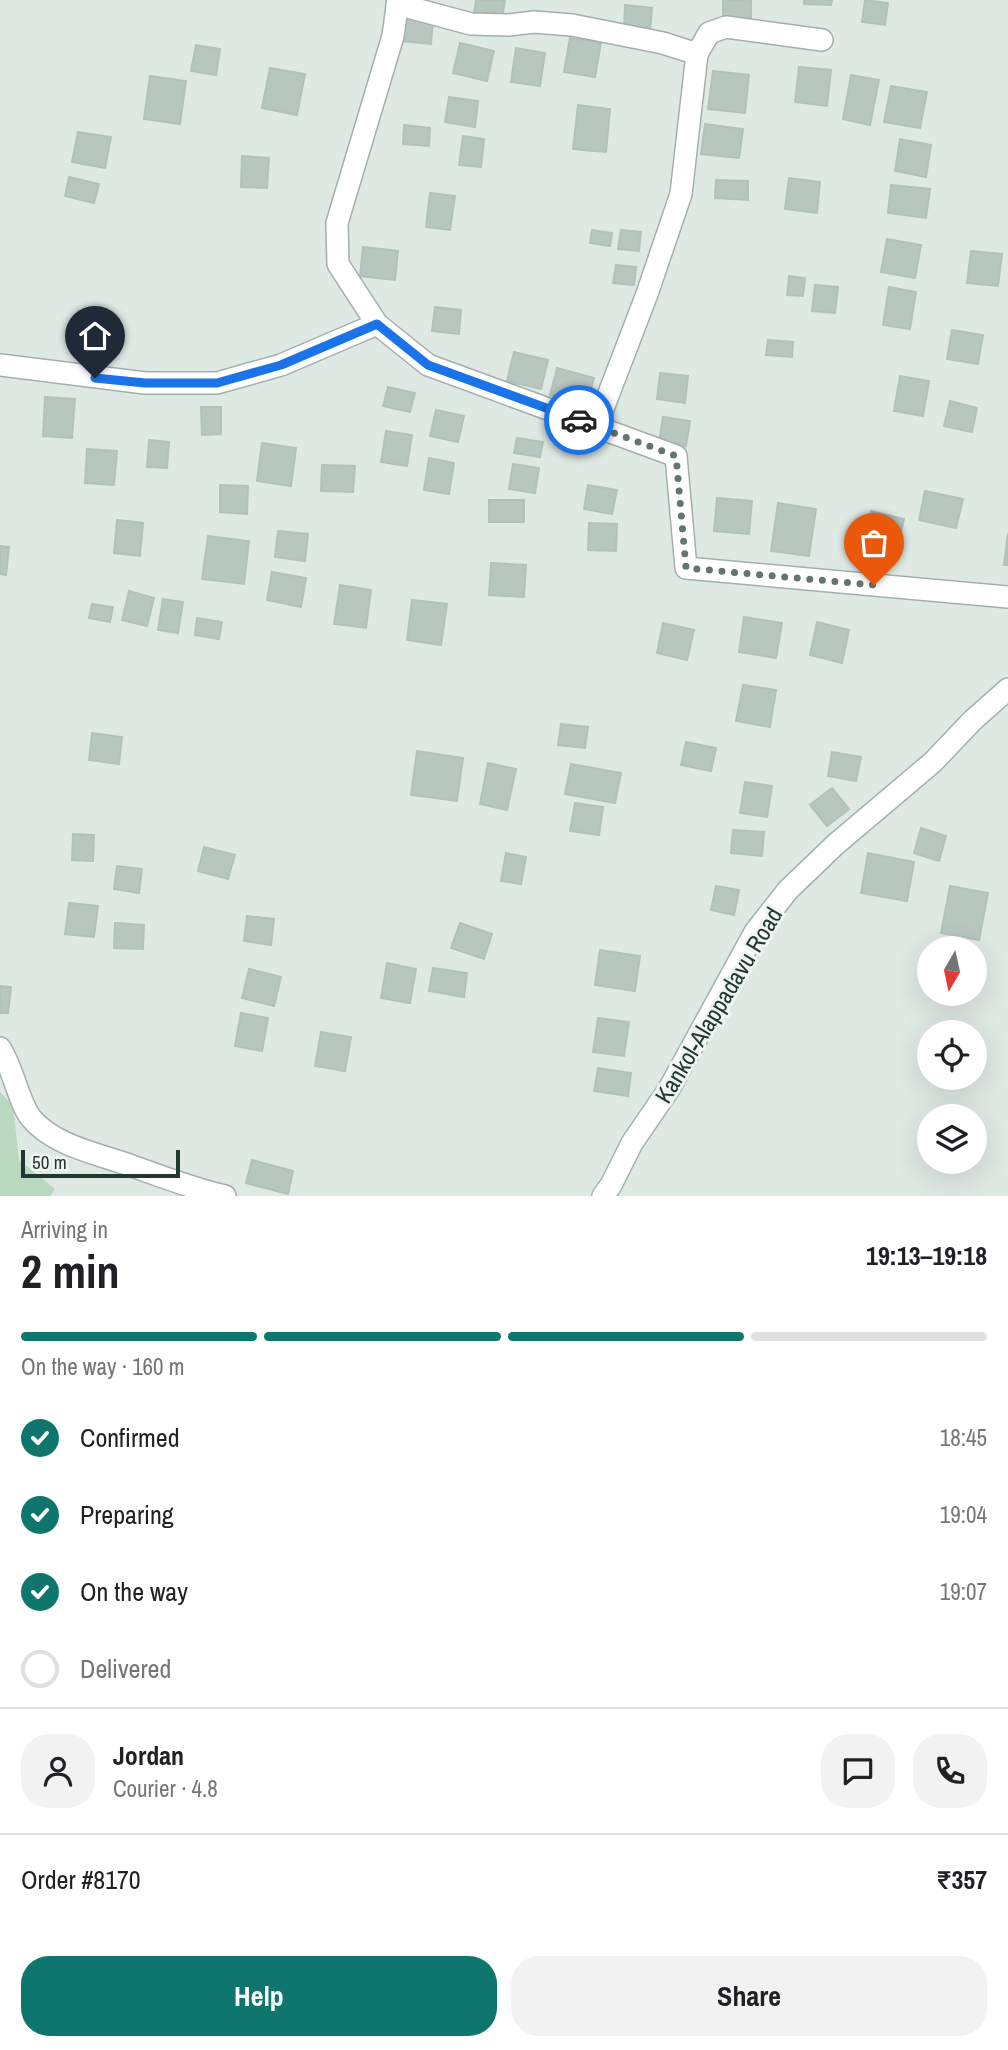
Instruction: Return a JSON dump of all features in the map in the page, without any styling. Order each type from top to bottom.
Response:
[{"type":"street","points":[[697,54],[663,43],[572,25],[534,22],[508,25],[471,24],[398,2],[393,36],[337,223],[338,264],[377,324],[428,365],[676,456],[686,568],[1008,597]]},
{"type":"street","points":[[596,427],[647,294],[681,194],[697,54],[709,33],[726,27],[822,40]]},
{"type":"street","points":[[0,365],[145,383],[217,383],[281,365],[377,324]]},
{"type":"street","name":"Kankol-Alappadavu Road","points":[[603,1196],[632,1143],[669,1089],[755,932],[788,890],[835,844],[933,762],[973,720],[1008,689]]},
{"type":"street","points":[[0,1048],[9,1063],[28,1115],[41,1128],[66,1143],[202,1191],[226,1196]]},
{"type":"green space","points":[[0,1092],[13,1106],[19,1160],[55,1189],[50,1196],[0,1196]]},
{"type":"building","points":[[476,0],[505,0],[502,18],[474,13]]},
{"type":"building","points":[[723,0],[751,0],[751,19],[723,19]]},
{"type":"building","points":[[804,0],[832,0],[831,5],[804,4]]},
{"type":"building","points":[[865,0],[888,3],[885,25],[862,22]]},
{"type":"building","points":[[625,5],[652,8],[650,33],[624,30]]},
{"type":"building","points":[[404,17],[433,20],[431,44],[401,41]]},
{"type":"building","points":[[570,38],[601,43],[595,77],[564,72]]},
{"type":"building","points":[[460,43],[494,51],[487,81],[453,73]]},
{"type":"building","points":[[196,45],[220,49],[216,75],[191,71]]},
{"type":"building","points":[[516,48],[545,53],[540,86],[511,82]]},
{"type":"building","points":[[799,67],[831,70],[827,106],[795,102]]},
{"type":"building","points":[[270,68],[305,74],[297,115],[262,108]]},
{"type":"building","points":[[713,71],[749,75],[745,113],[708,109]]},
{"type":"building","points":[[851,75],[879,80],[870,125],[843,119]]},
{"type":"building","points":[[150,76],[186,81],[180,124],[144,119]]},
{"type":"building","points":[[891,86],[927,92],[920,128],[884,122]]},
{"type":"building","points":[[449,97],[478,101],[475,127],[445,122]]},
{"type":"building","points":[[578,105],[610,109],[606,152],[573,149]]},
{"type":"building","points":[[705,124],[743,129],[739,158],[701,154]]},
{"type":"building","points":[[404,125],[430,128],[429,146],[403,144]]},
{"type":"building","points":[[78,132],[111,137],[105,168],[72,162]]},
{"type":"building","points":[[463,136],[484,139],[481,167],[459,165]]},
{"type":"building","points":[[900,139],[931,145],[926,177],[895,171]]},
{"type":"building","points":[[242,156],[269,158],[267,188],[241,187]]},
{"type":"building","points":[[69,177],[99,184],[94,203],[65,196]]},
{"type":"building","points":[[789,178],[820,182],[817,213],[785,209]]},
{"type":"building","points":[[716,180],[748,181],[748,200],[715,198]]},
{"type":"building","points":[[891,185],[930,189],[926,218],[888,213]]},
{"type":"building","points":[[430,193],[455,196],[450,230],[426,227]]},
{"type":"building","points":[[592,230],[612,233],[610,246],[590,243]]},
{"type":"building","points":[[621,230],[641,232],[639,251],[618,249]]},
{"type":"building","points":[[887,239],[921,245],[915,278],[881,272]]},
{"type":"building","points":[[363,247],[398,251],[395,280],[360,276]]},
{"type":"building","points":[[971,251],[1002,254],[998,286],[967,283]]},
{"type":"building","points":[[616,265],[636,267],[634,285],[613,283]]},
{"type":"building","points":[[789,276],[805,278],[803,296],[787,295]]},
{"type":"building","points":[[815,285],[838,287],[835,313],[812,311]]},
{"type":"building","points":[[889,287],[916,292],[910,329],[883,325]]},
{"type":"building","points":[[435,307],[461,310],[459,334],[432,331]]},
{"type":"building","points":[[952,330],[983,335],[978,364],[947,359]]},
{"type":"building","points":[[768,340],[793,342],[792,357],[766,355]]},
{"type":"building","points":[[514,352],[548,360],[541,389],[507,381]]},
{"type":"building","points":[[557,368],[594,378],[586,405],[550,395]]},
{"type":"building","points":[[660,373],[688,376],[685,403],[657,399]]},
{"type":"building","points":[[900,376],[929,381],[923,416],[894,411]]},
{"type":"building","points":[[388,387],[415,393],[410,412],[383,406]]},
{"type":"building","points":[[45,397],[75,399],[72,438],[43,436]]},
{"type":"building","points":[[950,401],[977,408],[972,432],[944,426]]},
{"type":"building","points":[[201,407],[221,407],[221,434],[202,435]]},
{"type":"building","points":[[436,410],[464,416],[458,442],[430,436]]},
{"type":"building","points":[[663,417],[690,421],[686,446],[659,442]]},
{"type":"building","points":[[386,431],[412,435],[407,466],[381,462]]},
{"type":"building","points":[[517,438],[543,442],[540,457],[514,453]]},
{"type":"building","points":[[149,440],[169,442],[167,468],[147,467]]},
{"type":"building","points":[[262,443],[296,448],[291,486],[257,481]]},
{"type":"building","points":[[87,449],[117,451],[114,485],[85,483]]},
{"type":"building","points":[[429,458],[454,463],[449,494],[424,490]]},
{"type":"building","points":[[513,464],[539,468],[535,493],[509,489]]},
{"type":"building","points":[[322,465],[355,466],[353,492],[321,491]]},
{"type":"building","points":[[220,485],[248,486],[247,514],[220,512]]},
{"type":"building","points":[[588,485],[617,490],[612,514],[584,509]]},
{"type":"building","points":[[925,491],[963,499],[956,528],[919,520]]},
{"type":"building","points":[[717,498],[752,501],[749,534],[714,531]]},
{"type":"building","points":[[489,500],[524,500],[524,522],[489,522]]},
{"type":"building","points":[[778,503],[816,509],[809,556],[771,551]]},
{"type":"building","points":[[871,511],[904,519],[898,544],[865,536]]},
{"type":"building","points":[[117,520],[143,523],[140,556],[114,553]]},
{"type":"building","points":[[589,523],[617,524],[616,551],[588,550]]},
{"type":"building","points":[[278,531],[308,534],[305,561],[275,557]]},
{"type":"building","points":[[1008,533],[1008,565],[1004,565]]},
{"type":"building","points":[[208,536],[249,541],[244,584],[202,579]]},
{"type":"building","points":[[0,546],[9,547],[6,575],[0,574]]},
{"type":"building","points":[[491,563],[526,565],[524,597],[489,595]]},
{"type":"building","points":[[272,572],[306,578],[301,607],[267,600]]},
{"type":"building","points":[[340,585],[371,590],[366,628],[334,624]]},
{"type":"building","points":[[129,591],[154,598],[147,626],[122,620]]},
{"type":"building","points":[[163,599],[183,602],[178,633],[158,630]]},
{"type":"building","points":[[412,600],[447,604],[441,645],[407,640]]},
{"type":"building","points":[[92,604],[113,607],[110,622],[89,618]]},
{"type":"building","points":[[744,617],[782,623],[776,658],[739,652]]},
{"type":"building","points":[[197,618],[222,622],[219,639],[195,635]]},
{"type":"building","points":[[817,622],[849,630],[842,663],[810,655]]},
{"type":"building","points":[[663,623],[694,630],[687,660],[657,653]]},
{"type":"building","points":[[743,685],[776,690],[770,727],[736,721]]},
{"type":"building","points":[[561,724],[588,727],[585,748],[558,745]]},
{"type":"building","points":[[92,733],[122,737],[119,764],[89,760]]},
{"type":"building","points":[[686,742],[716,748],[711,771],[681,765]]},
{"type":"building","points":[[417,751],[463,758],[457,801],[411,795]]},
{"type":"building","points":[[832,752],[861,757],[856,781],[828,776]]},
{"type":"building","points":[[488,763],[516,769],[507,810],[480,804]]},
{"type":"building","points":[[571,764],[621,773],[615,803],[565,794]]},
{"type":"building","points":[[745,782],[772,786],[767,817],[740,813]]},
{"type":"building","points":[[832,788],[849,809],[827,826],[810,805]]},
{"type":"building","points":[[575,803],[603,807],[599,835],[570,831]]},
{"type":"building","points":[[921,828],[946,836],[939,861],[914,853]]},
{"type":"building","points":[[733,830],[764,832],[762,856],[731,853]]},
{"type":"building","points":[[73,834],[94,835],[93,861],[72,860]]},
{"type":"building","points":[[204,847],[235,855],[228,879],[198,871]]},
{"type":"building","points":[[506,853],[526,857],[521,884],[501,881]]},
{"type":"building","points":[[868,853],[914,862],[907,901],[861,893]]},
{"type":"building","points":[[117,866],[142,869],[139,893],[114,889]]},
{"type":"building","points":[[716,886],[739,890],[734,915],[711,910]]},
{"type":"building","points":[[950,886],[988,893],[980,936],[941,933]]},
{"type":"building","points":[[69,903],[98,906],[94,937],[65,934]]},
{"type":"building","points":[[247,916],[274,919],[271,945],[244,941]]},
{"type":"building","points":[[115,923],[144,925],[143,949],[114,948]]},
{"type":"building","points":[[460,923],[492,934],[484,959],[451,948]]},
{"type":"building","points":[[600,950],[640,956],[635,991],[595,985]]},
{"type":"building","points":[[387,963],[416,969],[410,1003],[381,998]]},
{"type":"building","points":[[433,968],[467,973],[464,997],[429,991]]},
{"type":"building","points":[[249,969],[281,977],[274,1006],[242,998]]},
{"type":"building","points":[[0,986],[11,987],[8,1013],[0,1013]]},
{"type":"building","points":[[241,1013],[268,1018],[262,1051],[235,1046]]},
{"type":"building","points":[[598,1018],[629,1022],[624,1056],[593,1052]]},
{"type":"building","points":[[321,1032],[351,1037],[345,1071],[315,1066]]},
{"type":"building","points":[[598,1068],[631,1073],[628,1096],[594,1091]]},
{"type":"building","points":[[252,1160],[293,1171],[288,1194],[246,1183]]},
{"type":"way so far","points":[[579,420],[676,456],[686,568],[874,585]]},
{"type":"route","points":[[95,378],[145,383],[217,383],[281,365],[377,324],[428,365],[579,420]]}]
